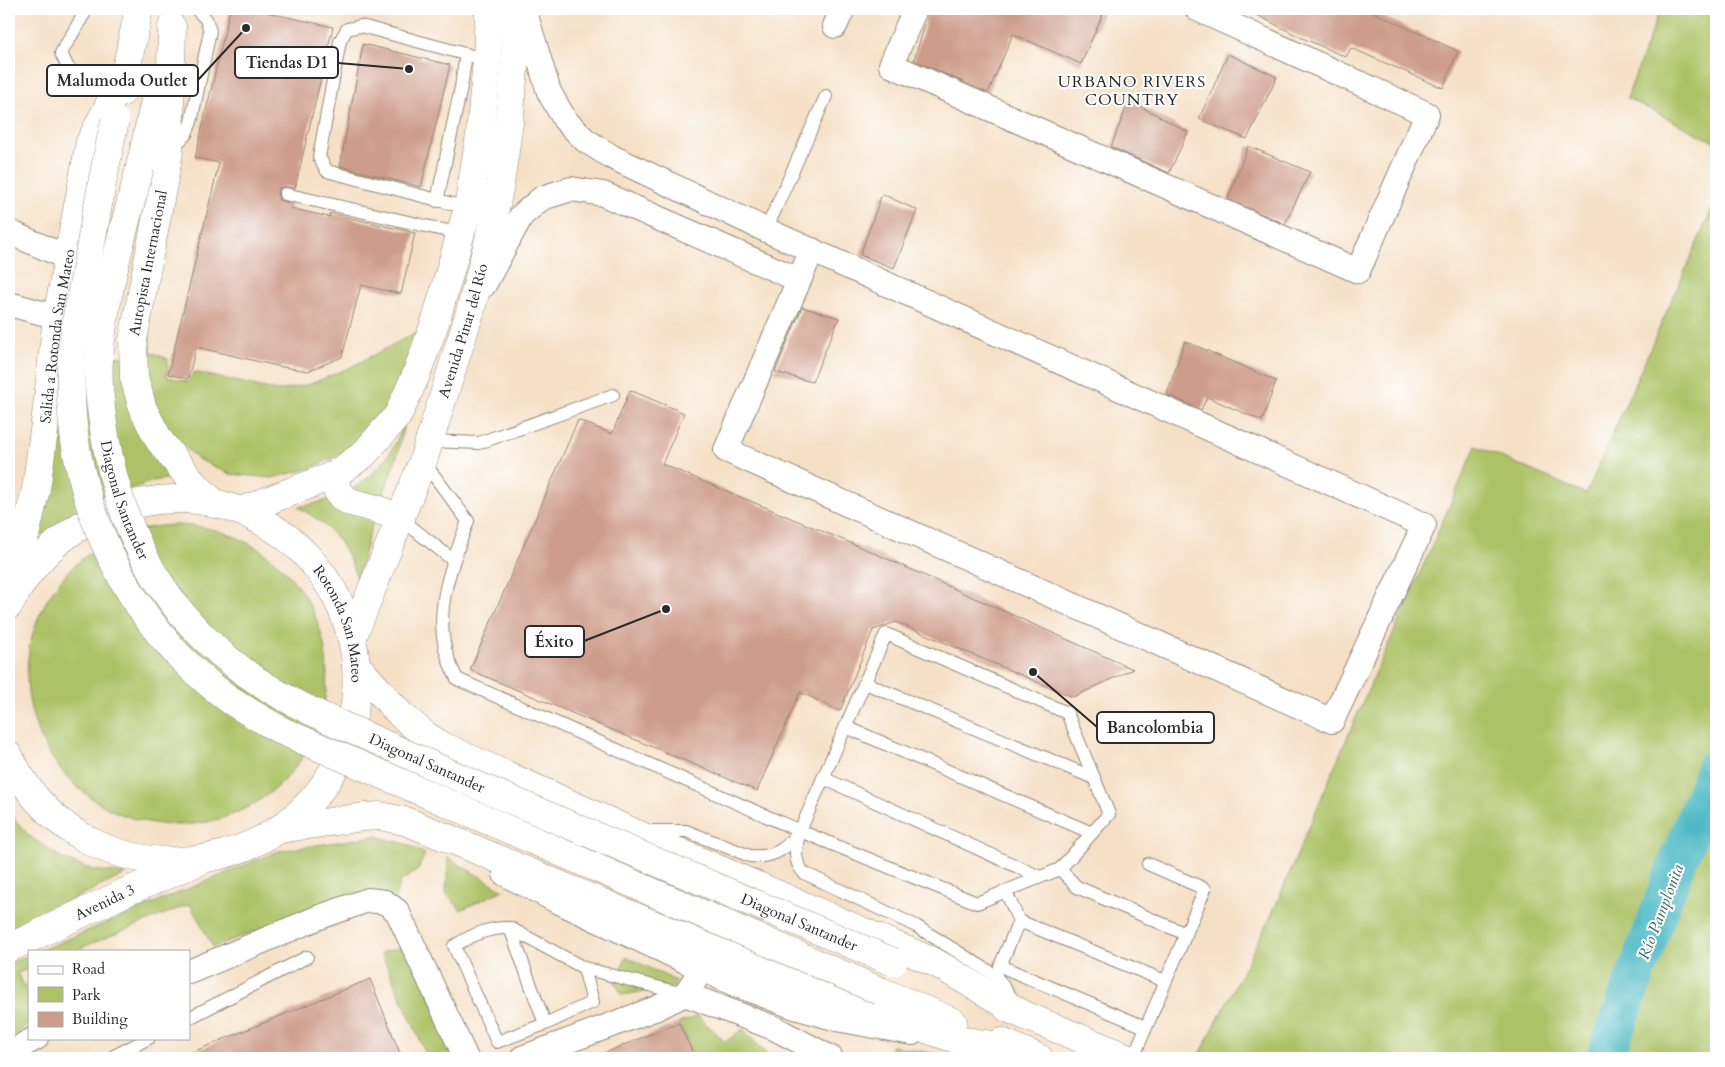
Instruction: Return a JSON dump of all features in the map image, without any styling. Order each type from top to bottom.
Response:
[{"type":"main road","points":[[125,74],[139,9]]},
{"type":"main road","name":"Avenida Pinar del Río","points":[[241,511],[334,475],[363,455],[398,415],[430,337],[468,208],[480,135],[476,57],[488,9]]},
{"type":"main road","name":"Avenida Pinar del Río","points":[[354,652],[426,451],[472,309],[489,239],[503,166],[514,67],[516,9]]},
{"type":"main road","name":"Autopista Internacional","points":[[174,18],[169,152],[133,340],[134,377],[143,409],[159,440],[194,484],[215,504]]},
{"type":"main road","name":"Autopista Internacional","points":[[140,167],[174,18]]},
{"type":"main road","name":"Diagonal Santander","points":[[125,74],[78,313],[71,365],[72,420],[80,468],[92,511],[108,552],[133,596],[159,633],[190,666],[230,700],[282,731],[1029,1054]]},
{"type":"main road","name":"Salida a Rotonda San Mateo","points":[[9,605],[36,488],[57,317],[90,142],[125,74]]},
{"type":"main road","name":"Diagonal Santander","points":[[140,167],[105,310],[99,363],[102,418],[108,460],[136,544],[159,583],[187,620],[216,649],[252,678],[296,704],[544,814],[893,962],[1128,1058]]},
{"type":"main road","points":[[334,475],[337,490],[341,496],[350,502],[377,509],[401,519]]},
{"type":"main road","name":"Rotonda San Mateo","points":[[9,605],[20,585],[45,554],[73,530],[89,520],[124,506],[160,500],[197,500],[215,504],[241,511],[273,527],[313,562],[333,590],[344,614],[354,652],[357,684],[354,712],[346,740],[330,774],[313,798],[278,830],[245,848],[202,860],[180,862],[136,858],[95,844],[70,829],[42,805],[28,788],[9,756]]},
{"type":"main road","points":[[354,652],[400,714],[425,735],[477,762],[630,831],[936,963],[1024,1015]]},
{"type":"main road","points":[[278,830],[349,818],[380,816],[405,821],[766,972],[863,1010],[959,1040],[1029,1054]]},
{"type":"main road","name":"Avenida 3","points":[[9,948],[126,892],[202,860]]},
{"type":"street","points":[[524,9],[549,92],[565,120],[585,140],[612,157],[766,230],[812,250],[1424,525],[1332,721],[726,450],[812,250]]},
{"type":"street","points":[[915,9],[891,65],[1358,271],[1427,114],[1197,9]]},
{"type":"street","points":[[472,309],[521,216],[542,198],[571,189],[603,194],[799,280]]},
{"type":"street","points":[[752,258],[766,230]]},
{"type":"street","points":[[9,232],[68,258]]},
{"type":"street","points":[[9,304],[57,317]]},
{"type":"street","points":[[465,845],[507,875],[557,901],[702,970],[766,997],[837,1020],[959,1040]]},
{"type":"street","points":[[190,972],[334,912],[368,900],[385,902],[397,911],[466,1058]]},
{"type":"street","points":[[522,1058],[656,1008],[685,994],[702,970]]},
{"type":"street","points":[[685,994],[774,1028],[831,1058]]},
{"type":"street","points":[[9,1057],[32,1040]]},
{"type":"lane","points":[[87,9],[61,53],[68,68],[81,77],[125,74]]},
{"type":"lane","points":[[169,152],[186,134],[191,122],[210,31],[206,20],[196,9]]},
{"type":"lane","points":[[437,201],[476,57],[361,26],[347,29],[340,41],[320,157],[327,171],[437,201],[468,208]]},
{"type":"lane","points":[[766,230],[826,96]]},
{"type":"lane","points":[[285,194],[461,234]]},
{"type":"lane","points":[[613,395],[479,442],[426,451],[468,521],[453,560],[444,598],[442,626],[447,657],[457,680],[800,831],[977,903],[1060,869],[1109,814],[1067,713],[886,634],[800,831],[796,849],[796,858],[804,873],[916,926],[995,975],[1024,1015]]},
{"type":"lane","points":[[401,519],[453,560]]},
{"type":"lane","points":[[865,683],[1094,778]]},
{"type":"lane","points":[[846,727],[1092,833]]},
{"type":"lane","points":[[823,778],[1040,878]]},
{"type":"lane","points":[[630,831],[686,831],[750,856],[759,857],[778,852],[789,845],[800,831]]},
{"type":"lane","points":[[1133,1058],[1205,889],[1148,864]]},
{"type":"lane","points":[[1060,869],[1077,887],[1186,934]]},
{"type":"lane","points":[[1006,892],[1019,921],[1165,981]]},
{"type":"lane","points":[[1019,921],[1000,966],[1145,1027]]},
{"type":"lane","points":[[584,968],[593,1002],[545,1024],[496,1042],[454,946],[474,934],[500,927],[510,928],[584,968],[685,994]]},
{"type":"lane","points":[[510,928],[545,1024]]},
{"type":"lane","points":[[190,1017],[307,957]]},
{"type":"lane","points":[[110,1058],[145,1040]]},
{"type":"green space","points":[[1660,9],[1716,9],[1716,143],[1627,98]]},
{"type":"green space","points":[[1716,200],[1716,1058],[1198,1058],[1272,914],[1343,747],[1476,446],[1586,494]]},
{"type":"green space","points":[[415,333],[421,338],[395,398],[372,427],[345,452],[312,468],[272,478],[230,474],[198,459],[174,437],[157,411],[148,379],[148,351],[168,359],[167,377],[188,382],[194,372],[278,391],[310,384],[349,368]]},
{"type":"green space","points":[[74,351],[123,357],[177,477],[153,481],[122,492],[50,536],[38,533]]},
{"type":"green space","points":[[406,417],[397,456],[370,531],[357,579],[348,556],[328,528],[298,507],[340,495],[363,482],[392,450]]},
{"type":"green space","points":[[177,525],[206,528],[234,537],[260,550],[283,569],[302,592],[315,618],[324,646],[327,675],[324,704],[315,732],[302,758],[283,781],[260,800],[234,813],[206,822],[177,825],[148,822],[120,813],[94,800],[71,781],[52,758],[39,732],[30,704],[27,675],[30,646],[39,618],[52,592],[71,569],[94,550],[120,537],[148,528]]},
{"type":"green space","points":[[9,812],[29,836],[63,859],[93,870],[126,874],[9,929]]},
{"type":"green space","points":[[375,836],[406,844],[425,854],[418,870],[400,882],[392,910],[358,892],[213,947],[190,904],[75,950],[41,950],[279,851]]},
{"type":"green space","points":[[448,858],[503,890],[461,910],[446,893]]},
{"type":"green space","points":[[408,945],[459,1058],[428,1058],[381,953]]},
{"type":"green space","points":[[28,955],[28,969],[17,973],[28,993],[28,1024],[9,1041],[9,963]]},
{"type":"green space","points":[[627,957],[676,981],[673,987],[622,995],[614,980]]},
{"type":"green space","points":[[698,1016],[725,1042],[743,1029],[770,1058],[695,1058],[679,1023]]},
{"type":"green space","points":[[892,1046],[958,1058],[887,1058]]},
{"type":"building","points":[[230,9],[251,9],[333,27],[295,188],[286,186],[279,188],[277,193],[279,200],[291,204],[290,208],[329,217],[330,213],[415,233],[401,294],[361,285],[342,357],[308,371],[277,366],[196,347],[188,379],[168,374],[219,163],[195,158]]},
{"type":"building","points":[[930,9],[1105,9],[1081,64],[1013,34],[988,93],[914,60]]},
{"type":"building","points":[[1245,9],[1366,9],[1458,51],[1443,88],[1351,48],[1346,57],[1300,37]]},
{"type":"building","points":[[363,44],[450,65],[421,187],[340,166]]},
{"type":"building","points":[[1228,54],[1277,77],[1247,139],[1199,119]]},
{"type":"building","points":[[1129,100],[1188,132],[1169,173],[1111,147]]},
{"type":"building","points":[[1248,146],[1310,172],[1285,224],[1228,199]]},
{"type":"building","points":[[882,194],[917,210],[894,268],[860,255]]},
{"type":"building","points":[[802,307],[839,318],[812,382],[775,372]]},
{"type":"building","points":[[1185,341],[1276,381],[1262,421],[1207,397],[1201,410],[1167,394]]},
{"type":"building","points":[[630,390],[684,413],[662,464],[872,552],[1133,669],[1073,697],[896,622],[873,630],[840,711],[800,692],[757,791],[470,670],[578,420],[612,434]]},
{"type":"building","points":[[370,979],[402,1058],[178,1058]]},
{"type":"building","points":[[679,1023],[695,1058],[593,1058],[631,1042]]},
{"type":"waterway","name":"Río Pamplonita","points":[[1605,1058],[1674,871],[1716,766]]},
{"type":"place","name":"Malumoda Outlet","points":[[246,28]]},
{"type":"place","name":"Tiendas D1","points":[[409,69]]},
{"type":"place","name":"Éxito","points":[[666,609]]},
{"type":"place","name":"Bancolombia","points":[[1033,672]]},
{"type":"district","name":"URBANO RIVERS COUNTRY","points":[[1132,91]]}]
